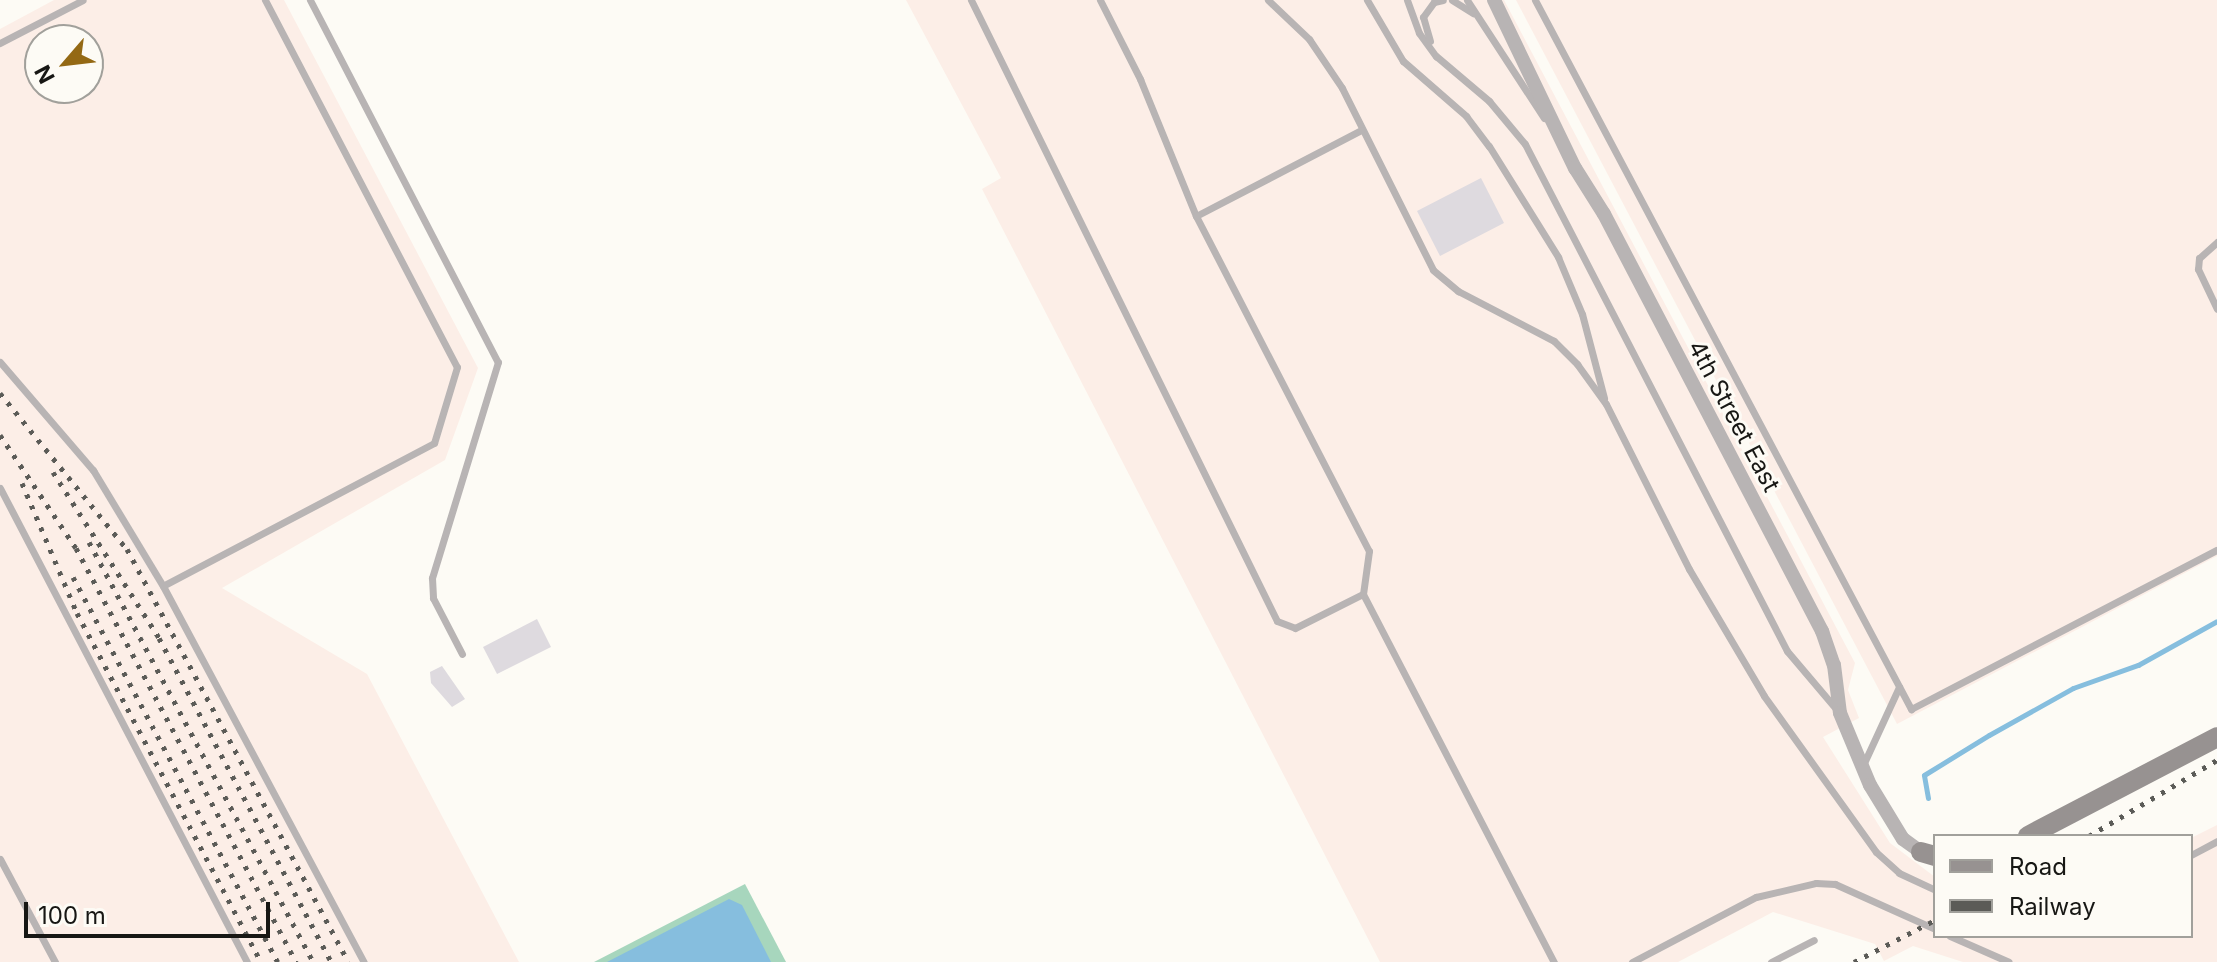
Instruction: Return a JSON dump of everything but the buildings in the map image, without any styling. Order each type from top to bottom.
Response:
[{"type":"street","name":"4th Street East","points":[[1494,0],[1575,168],[1604,214],[1822,631],[1834,665],[1840,713],[1862,769],[1891,823],[1928,854]]},
{"type":"street","points":[[2032,834],[2217,737]]},
{"type":"lane","points":[[0,43],[83,0]]},
{"type":"lane","points":[[163,586],[434,443],[457,367],[265,0]]},
{"type":"lane","points":[[310,0],[498,362],[432,578],[433,598],[462,654]]},
{"type":"lane","points":[[971,0],[1277,621],[1295,628],[1363,594]]},
{"type":"lane","points":[[1100,0],[1140,79],[1196,216],[1369,551],[1363,594],[1554,962]]},
{"type":"lane","points":[[1268,0],[1309,39],[1361,130],[1433,270],[1458,291],[1554,341],[1606,404]]},
{"type":"lane","points":[[1367,0],[1403,61],[1466,116],[1489,146],[1558,257],[1582,314],[1606,404],[1689,569],[1764,696],[1876,852],[1899,873],[1933,889]]},
{"type":"lane","points":[[1407,0],[1419,33],[1436,56],[1489,101],[1525,144],[1787,651],[1840,713]]},
{"type":"lane","points":[[1436,56],[1423,17],[1434,2],[1443,0]]},
{"type":"lane","points":[[1452,0],[1481,20]]},
{"type":"lane","points":[[1467,0],[1575,168]]},
{"type":"lane","points":[[1535,0],[1911,709],[2217,550]]},
{"type":"lane","points":[[1196,216],[1361,130]]},
{"type":"lane","points":[[2217,242],[2207,246],[2198,269],[2217,309]]},
{"type":"lane","points":[[0,362],[93,470],[163,586],[364,962]]},
{"type":"lane","points":[[0,488],[247,962]]},
{"type":"lane","points":[[1862,769],[1899,687]]},
{"type":"lane","points":[[2193,854],[2217,841]]},
{"type":"lane","points":[[0,859],[55,962]]},
{"type":"lane","points":[[1632,962],[1756,897],[1816,883],[1835,884],[1933,928]]},
{"type":"lane","points":[[1955,938],[2009,962]]},
{"type":"lane","points":[[1771,962],[1814,940]]},
{"type":"shaded area","points":[[54,0],[284,0],[478,368],[445,460],[222,588],[367,674],[519,962],[0,962],[0,29]]},
{"type":"shaded area","points":[[906,0],[1504,0],[1855,663],[1848,690],[1859,718],[1823,737],[1890,843],[1933,875],[1933,938],[2193,938],[2193,837],[2217,825],[2217,962],[1963,962],[1913,946],[1884,961],[1875,944],[1773,912],[1678,962],[1380,962],[982,189],[1001,178]]},
{"type":"shaded area","points":[[1516,0],[2217,0],[2217,556],[1897,724]]},
{"type":"green space","points":[[745,884],[786,962],[594,962]]},
{"type":"water","points":[[729,899],[742,905],[771,962],[607,962]]},
{"type":"waterway","points":[[1928,798],[1924,775],[1989,735],[2073,688],[2138,665],[2217,621]]},
{"type":"railway","points":[[0,393],[127,549],[348,962]]},
{"type":"railway","points":[[0,435],[76,548],[296,962]]},
{"type":"railway","points":[[53,472],[159,638],[331,962]]},
{"type":"railway","points":[[22,483],[77,613],[261,962]]},
{"type":"railway","points":[[89,542],[313,962]]},
{"type":"railway","points":[[73,577],[278,962]]},
{"type":"railway","points":[[2092,834],[2217,760]]},
{"type":"railway","points":[[1854,962],[1933,921]]}]
